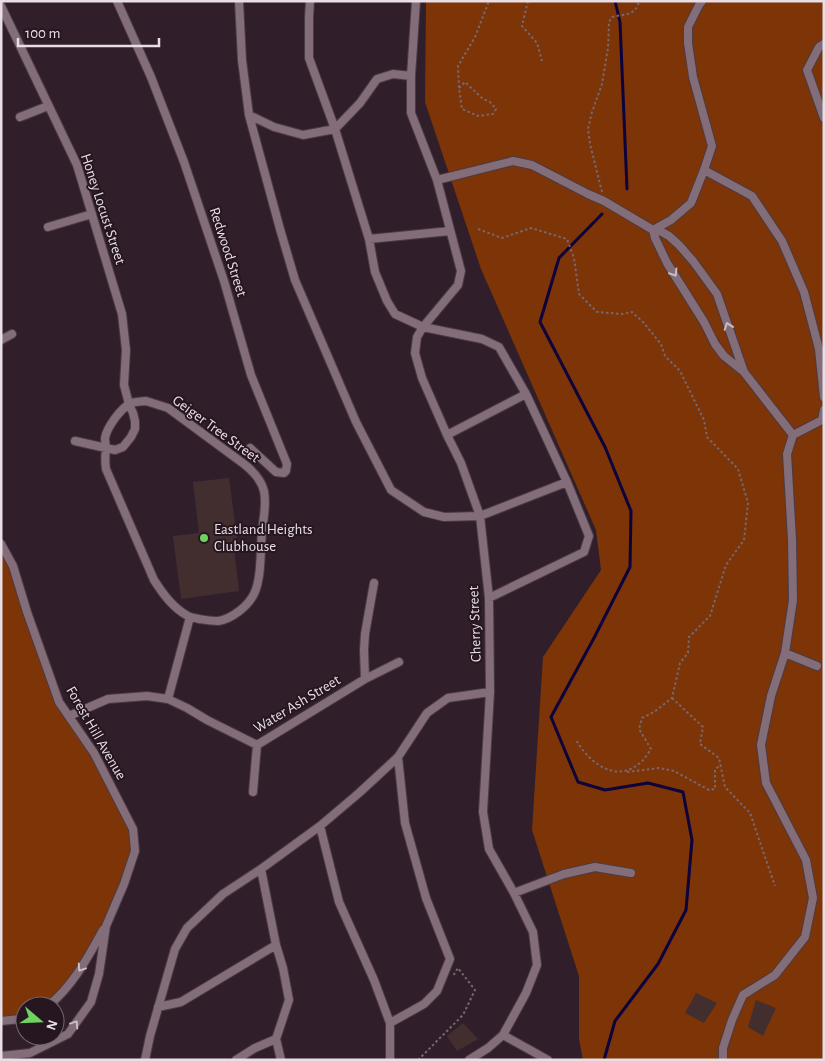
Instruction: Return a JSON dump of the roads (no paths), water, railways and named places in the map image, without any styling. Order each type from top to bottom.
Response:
[{"type":"street","name":"Redwood Street","points":[[117,1],[151,77],[184,162],[224,281],[251,375],[287,464],[286,471],[284,473],[276,472],[250,448]]},
{"type":"street","points":[[240,1],[242,60],[249,115],[295,280],[356,422],[391,490],[424,512],[444,517],[480,516],[567,482]]},
{"type":"street","points":[[310,1],[309,58],[335,129],[369,239],[375,272],[387,301],[395,314],[423,326],[482,340],[498,347],[526,394],[567,482],[589,536],[584,552],[489,598]]},
{"type":"street","name":"Cherry Street","points":[[416,1],[411,76],[412,113],[437,180],[461,271],[458,285],[423,326],[417,337],[415,353],[422,378],[460,463],[480,516],[489,598],[490,692],[483,812],[489,849],[514,893],[532,932],[537,965],[526,993],[503,1035],[488,1048],[469,1060]]},
{"type":"street","points":[[653,230],[670,220],[691,203],[712,146],[693,77],[688,43],[688,27],[702,1]]},
{"type":"street","name":"Honey Locust Street","points":[[1,6],[76,165],[122,314],[126,350],[124,385],[135,421],[131,438],[123,447],[115,450],[106,448]]},
{"type":"street","points":[[824,44],[819,47],[808,70],[824,118]]},
{"type":"street","points":[[249,115],[274,127],[303,135],[335,129],[360,103],[377,79],[393,74],[411,76]]},
{"type":"street","points":[[20,117],[48,106]]},
{"type":"street","points":[[437,180],[513,162],[532,165],[604,201],[653,230],[669,236],[693,261],[717,294],[744,372]]},
{"type":"street","points":[[704,170],[752,196],[782,241],[804,292],[819,349],[824,397]]},
{"type":"street","points":[[48,227],[92,214]]},
{"type":"street","points":[[369,239],[450,230]]},
{"type":"street","points":[[653,230],[667,263],[704,322],[715,344],[724,356],[744,372],[793,435]]},
{"type":"street","points":[[1,340],[12,334]]},
{"type":"street","points":[[447,435],[526,394]]},
{"type":"street","name":"Geiger Tree Street","points":[[146,401],[168,408],[253,471],[260,479],[266,503],[258,581],[254,595],[246,604],[235,614],[220,621],[208,621],[190,617],[163,594],[154,580],[106,469],[104,458],[105,439],[116,417],[129,404],[146,401]]},
{"type":"street","points":[[723,1060],[723,1048],[743,995],[774,975],[805,937],[813,898],[806,860],[766,783],[761,745],[770,696],[785,653],[793,600],[792,539],[787,454],[793,435],[822,420],[824,410]]},
{"type":"street","points":[[75,442],[106,448]]},
{"type":"street","name":"Forest Hill Avenue","points":[[1,544],[13,566],[59,702],[94,753],[133,829],[135,851],[124,884],[106,926],[99,974],[91,1002],[68,1034],[30,1053],[1,1056]]},
{"type":"street","points":[[365,679],[365,634],[374,583]]},
{"type":"street","points":[[168,699],[190,617]]},
{"type":"street","points":[[785,653],[817,666]]},
{"type":"street","name":"Water Ash Street","points":[[69,716],[108,699],[147,696],[168,699],[257,745],[365,679],[398,662]]},
{"type":"street","points":[[145,1060],[175,949],[187,928],[223,894],[320,826],[359,793],[398,757],[427,713],[448,698],[490,692]]},
{"type":"street","points":[[253,792],[257,745]]},
{"type":"street","points":[[390,1023],[424,1004],[437,991],[450,959],[426,898],[405,823],[398,757]]},
{"type":"street","points":[[320,826],[338,902],[374,980],[390,1023],[390,1060]]},
{"type":"street","points":[[514,893],[564,874],[596,867],[631,873]]},
{"type":"street","points":[[260,869],[289,1000],[276,1039],[281,1060]]},
{"type":"street","points":[[59,996],[68,987],[86,961],[106,926]]},
{"type":"street","points":[[158,1007],[181,1002],[276,944]]},
{"type":"street","points":[[1,1021],[15,1020]]},
{"type":"street","points":[[503,1035],[548,1060]]},
{"type":"street","points":[[236,1060],[255,1048],[276,1039]]},
{"type":"waterway","points":[[615,1],[620,22],[627,189]]},
{"type":"waterway","points":[[602,214],[559,258],[540,322],[605,447],[631,511],[630,567],[551,717],[578,782],[605,790],[648,783],[683,792],[692,840],[686,910],[658,964],[615,1021],[604,1060]]},
{"type":"place","name":"Eastland Heights Clubhouse","points":[[204,538]]}]
